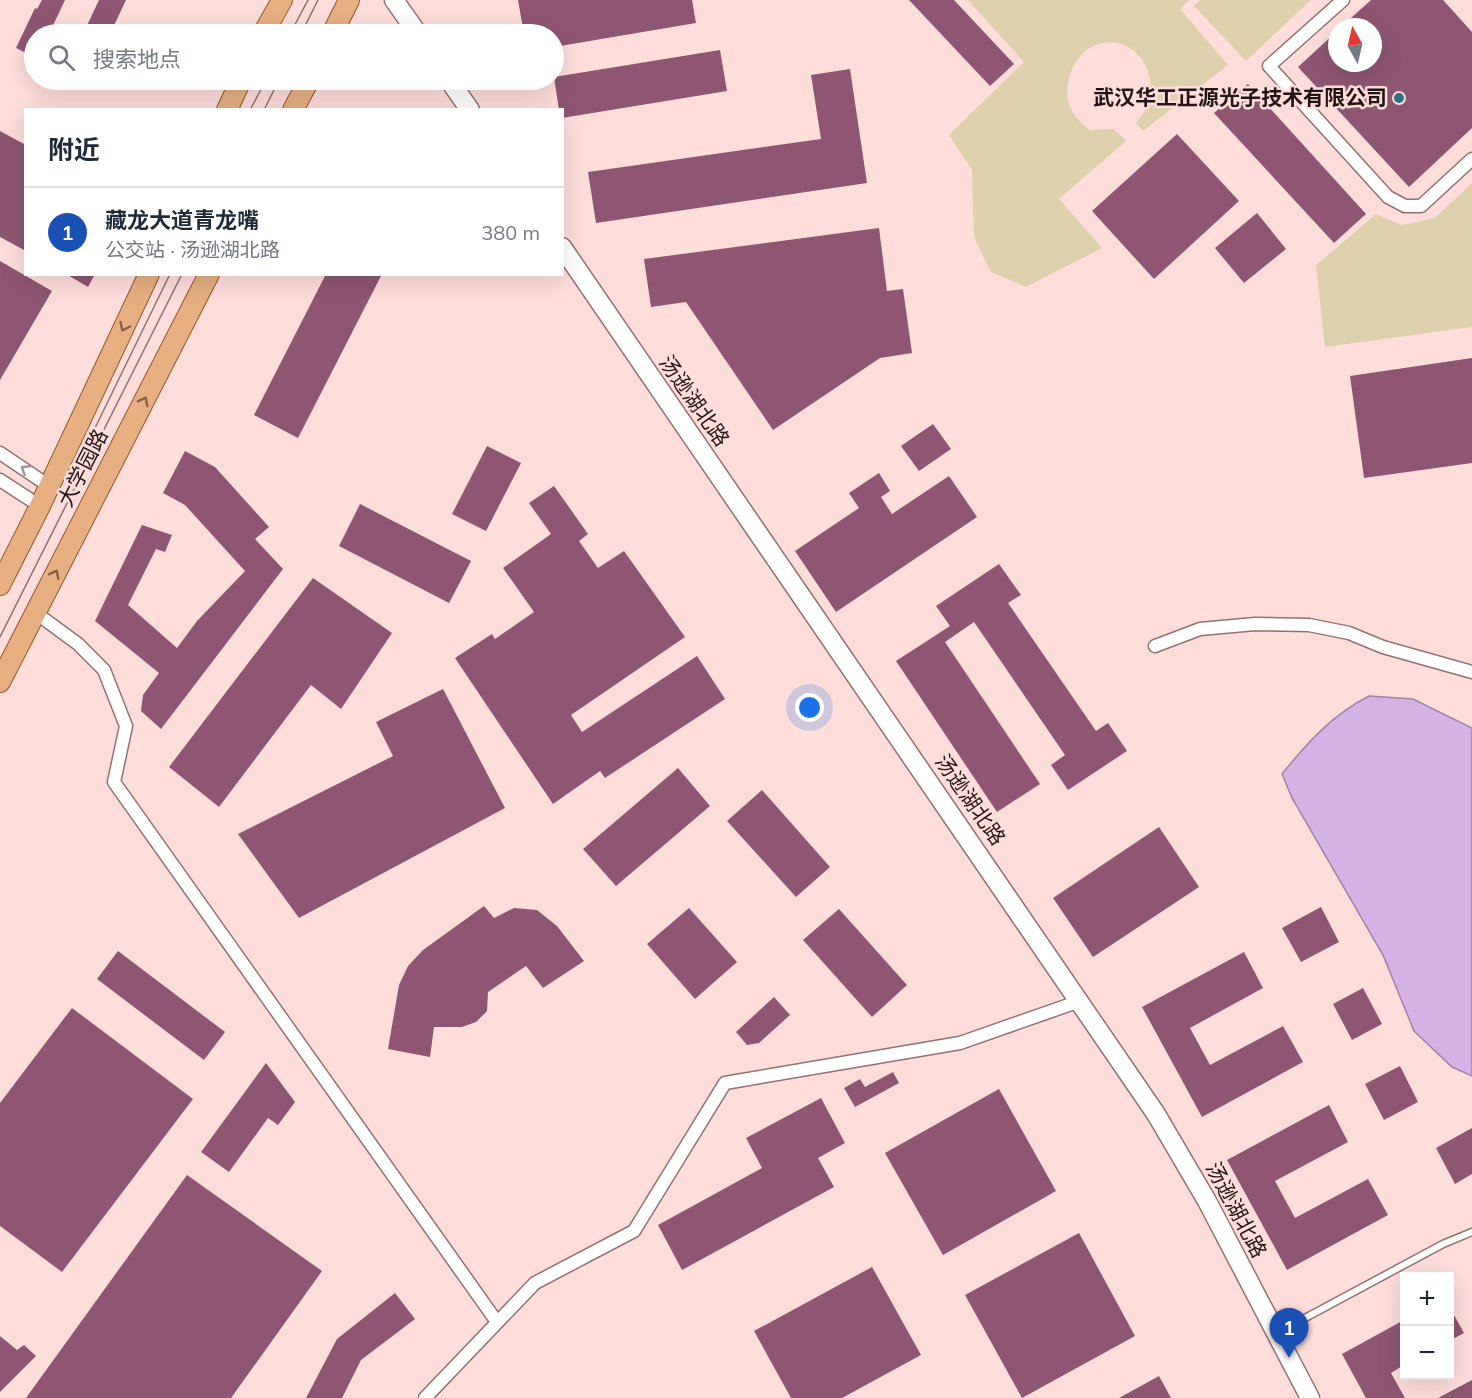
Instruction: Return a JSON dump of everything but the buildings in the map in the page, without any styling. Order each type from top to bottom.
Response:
[{"type":"main road","points":[[269,24],[282,0]]},
{"type":"main road","points":[[337,24],[349,0]]},
{"type":"main road","points":[[394,0],[411,24]]},
{"type":"main road","points":[[228,108],[236,90]]},
{"type":"main road","points":[[294,108],[304,90]]},
{"type":"main road","points":[[456,90],[469,108]]},
{"type":"main road","name":"汤逊湖北路","points":[[564,250],[1156,1114],[1207,1201],[1310,1398]]},
{"type":"main road","name":"大学园路","points":[[0,585],[40,506],[148,276]]},
{"type":"main road","name":"大学园路","points":[[0,682],[208,276]]},
{"type":"street","points":[[1343,0],[1269,66],[1388,197],[1405,206],[1421,206],[1472,159]]},
{"type":"street","points":[[0,453],[49,486]]},
{"type":"street","points":[[0,480],[40,506]]},
{"type":"street","points":[[36,613],[78,644],[104,670],[126,726],[114,782],[497,1322]]},
{"type":"street","points":[[1155,646],[1200,629],[1255,624],[1309,625],[1349,633],[1383,647],[1472,672]]},
{"type":"street","points":[[425,1398],[535,1283],[634,1232],[725,1083],[960,1043],[1080,1001]]},
{"type":"lane","points":[[1276,1334],[1443,1244],[1472,1232]]},
{"type":"shaded area","points":[[968,0],[1189,0],[1180,9],[1228,65],[1143,131],[1136,123],[1151,100],[1151,86],[1147,68],[1138,55],[1126,46],[1113,42],[1099,44],[1087,50],[1076,62],[1067,88],[1070,108],[1090,130],[1114,129],[1126,141],[1059,199],[1102,248],[1026,287],[991,272],[974,237],[972,170],[949,135],[1024,62]]},
{"type":"shaded area","points":[[1200,0],[1311,0],[1246,61],[1194,6]]},
{"type":"shaded area","points":[[1472,183],[1472,327],[1325,347],[1316,265],[1376,214],[1402,225],[1435,218]]},
{"type":"shaded area","points":[[1369,696],[1413,699],[1472,728],[1472,1076],[1452,1067],[1414,1031],[1383,955],[1292,798],[1282,774],[1321,730],[1343,712]]},
{"type":"tram line","points":[[295,24],[308,0]]},
{"type":"tram line","points":[[306,24],[318,0]]},
{"type":"tram line","points":[[251,108],[261,90]]},
{"type":"tram line","points":[[265,108],[274,90]]},
{"type":"tram line","points":[[95,428],[169,276]]},
{"type":"tram line","points":[[0,637],[181,276]]},
{"type":"place","name":"武汉华工正源光子技术有限公司","points":[[1399,98]]},
{"type":"place","name":"藏龙大道青龙嘴","points":[[1289,1358]]}]
